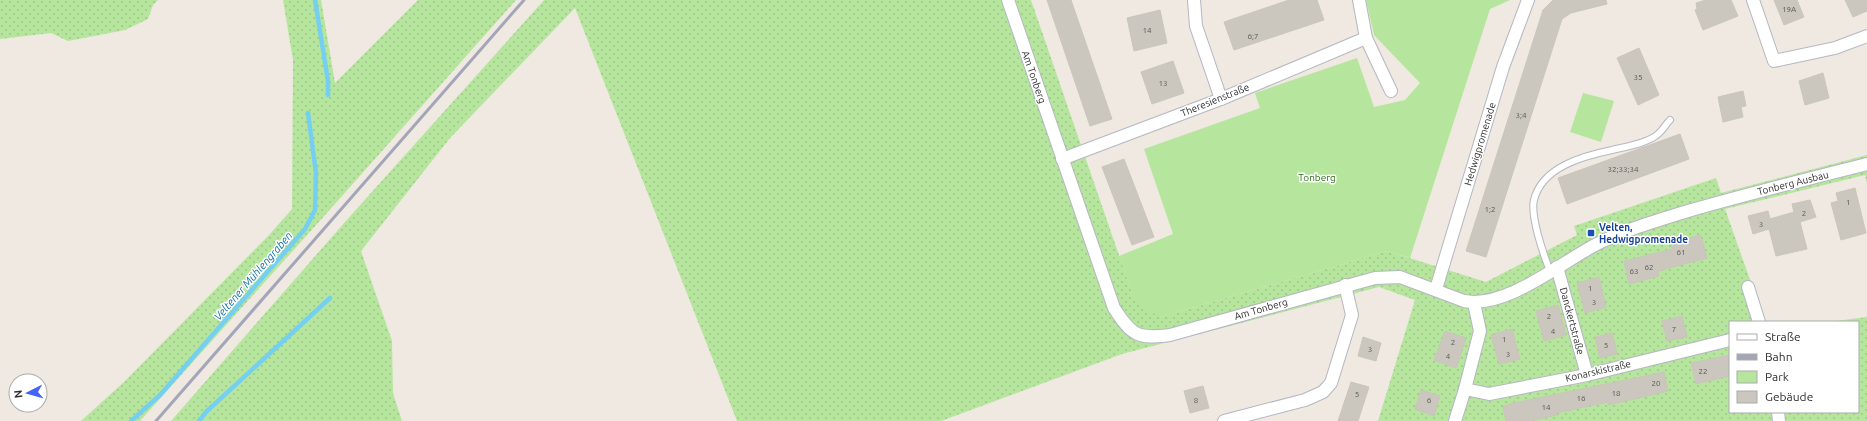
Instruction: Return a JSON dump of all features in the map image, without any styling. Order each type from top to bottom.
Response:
[{"type":"street","name":"Am Tonberg","points":[[1008,0],[1114,308],[1124,324],[1138,336],[1154,337],[1170,335],[1345,285],[1375,278],[1400,276],[1464,301],[1474,303],[1486,302],[1508,295],[1595,245],[1632,228],[1719,202]]},
{"type":"street","points":[[1194,0],[1196,26],[1221,99]]},
{"type":"street","points":[[1359,0],[1366,38],[1391,90]]},
{"type":"street","name":"Hedwigpromenade","points":[[1436,289],[1503,67],[1528,0]]},
{"type":"street","points":[[1753,0],[1774,60],[1835,48],[1867,36]]},
{"type":"street","name":"Theresienstraße","points":[[1062,159],[1221,99],[1366,38]]},
{"type":"street","name":"Tonberg Ausbau","points":[[1719,202],[1867,164]]},
{"type":"street","name":"Danckertstraße","points":[[1554,269],[1587,374]]},
{"type":"street","points":[[1224,421],[1305,400],[1323,392],[1331,383],[1352,315],[1345,285]]},
{"type":"street","points":[[1748,287],[1759,321]]},
{"type":"street","points":[[1455,421],[1466,389],[1480,331],[1474,303]]},
{"type":"street","name":"Konarskistraße","points":[[1466,389],[1489,394],[1587,374],[1729,340]]},
{"type":"lane","points":[[1554,269],[1542,250],[1534,211],[1534,202],[1539,188],[1548,178],[1569,162],[1632,145],[1655,136],[1670,120]]},
{"type":"green space","points":[[0,0],[158,0],[153,5],[148,19],[125,30],[68,41],[51,33],[0,39]]},
{"type":"green space","points":[[283,0],[321,0],[335,83],[418,0],[516,0],[140,421],[81,421],[125,381],[270,234],[292,209],[293,60]]},
{"type":"green space","points":[[544,0],[1031,0],[1132,293],[1161,317],[1387,251],[1486,282],[1577,235],[1574,226],[1716,178],[1721,193],[1867,155],[1867,183],[1865,175],[1725,209],[1765,321],[1729,321],[1729,413],[1859,413],[1859,321],[1836,321],[1867,317],[1867,421],[1378,421],[1415,300],[1379,287],[1122,354],[941,421],[737,421],[575,8],[450,138],[361,251],[392,341],[393,393],[402,421],[171,421],[345,222]]},
{"type":"green space","name":"Tonberg","points":[[1366,0],[1510,0],[1490,9],[1410,258],[1387,251],[1161,317],[1144,309],[1132,293],[1119,256],[1173,234],[1144,149],[1260,108],[1255,93],[1357,58],[1374,107],[1405,100],[1420,83],[1374,35]]},
{"type":"green space","points":[[1583,93],[1614,101],[1601,142],[1570,132]]},
{"type":"building","points":[[1047,0],[1071,0],[1112,119],[1090,126]]},
{"type":"building","points":[[1289,0],[1317,0],[1324,20],[1234,50],[1224,22]]},
{"type":"building","points":[[1553,0],[1606,0],[1607,4],[1571,13],[1562,19],[1486,257],[1466,251],[1543,10]]},
{"type":"building","points":[[1706,0],[1731,0],[1738,16],[1703,30],[1695,10],[1697,9],[1696,3]]},
{"type":"building","points":[[1774,0],[1797,0],[1804,17],[1784,25]]},
{"type":"building","points":[[1845,0],[1867,0],[1867,11],[1853,17]]},
{"type":"building","points":[[1160,10],[1167,43],[1134,51],[1127,18]]},
{"type":"building","points":[[1639,48],[1659,95],[1638,105],[1617,58]]},
{"type":"building","points":[[1173,61],[1184,93],[1152,104],[1141,72]]},
{"type":"building","points":[[1823,73],[1829,98],[1805,105],[1799,81]]},
{"type":"building","points":[[1743,91],[1746,106],[1741,107],[1743,117],[1723,122],[1718,97]]},
{"type":"building","points":[[1680,134],[1689,159],[1567,204],[1558,178]]},
{"type":"building","points":[[1124,159],[1154,237],[1132,245],[1102,167]]},
{"type":"building","points":[[1855,188],[1866,233],[1841,240],[1831,203],[1838,201],[1836,193]]},
{"type":"building","points":[[1810,200],[1816,217],[1800,222],[1807,249],[1776,256],[1769,229],[1753,234],[1748,216],[1768,211],[1770,219],[1794,212],[1792,204]]},
{"type":"building","points":[[1701,235],[1707,258],[1658,271],[1659,276],[1629,284],[1624,261],[1672,249],[1671,243]]},
{"type":"building","points":[[1599,277],[1606,307],[1585,313],[1577,283]]},
{"type":"building","points":[[1558,305],[1566,335],[1544,341],[1536,311]]},
{"type":"building","points":[[1682,316],[1687,337],[1667,341],[1662,321]]},
{"type":"building","points":[[1512,329],[1520,359],[1499,364],[1491,335]]},
{"type":"building","points":[[1445,331],[1466,338],[1456,368],[1434,360]]},
{"type":"building","points":[[1612,333],[1617,354],[1600,358],[1595,337]]},
{"type":"building","points":[[1363,337],[1381,343],[1376,361],[1358,356]]},
{"type":"building","points":[[1729,355],[1729,376],[1696,384],[1691,363]]},
{"type":"building","points":[[1664,372],[1668,391],[1608,405],[1608,402],[1556,413],[1557,415],[1531,421],[1506,421],[1503,407],[1509,404]]},
{"type":"building","points":[[1351,382],[1369,387],[1358,421],[1338,421]]},
{"type":"building","points":[[1203,386],[1209,408],[1190,413],[1184,391]]},
{"type":"building","points":[[1421,390],[1440,396],[1434,416],[1415,409]]},
{"type":"waterway","name":"Veltener Mühlengraben","points":[[315,0],[328,81],[328,95]]},
{"type":"waterway","name":"Veltener Mühlengraben","points":[[131,421],[160,395],[305,229],[315,210],[316,173],[308,113]]},
{"type":"waterway","points":[[199,421],[206,412],[330,298]]},
{"type":"railway","points":[[156,421],[524,0]]},
{"type":"place","name":"Velten, Hedwigpromenade","points":[[1591,233]]}]
